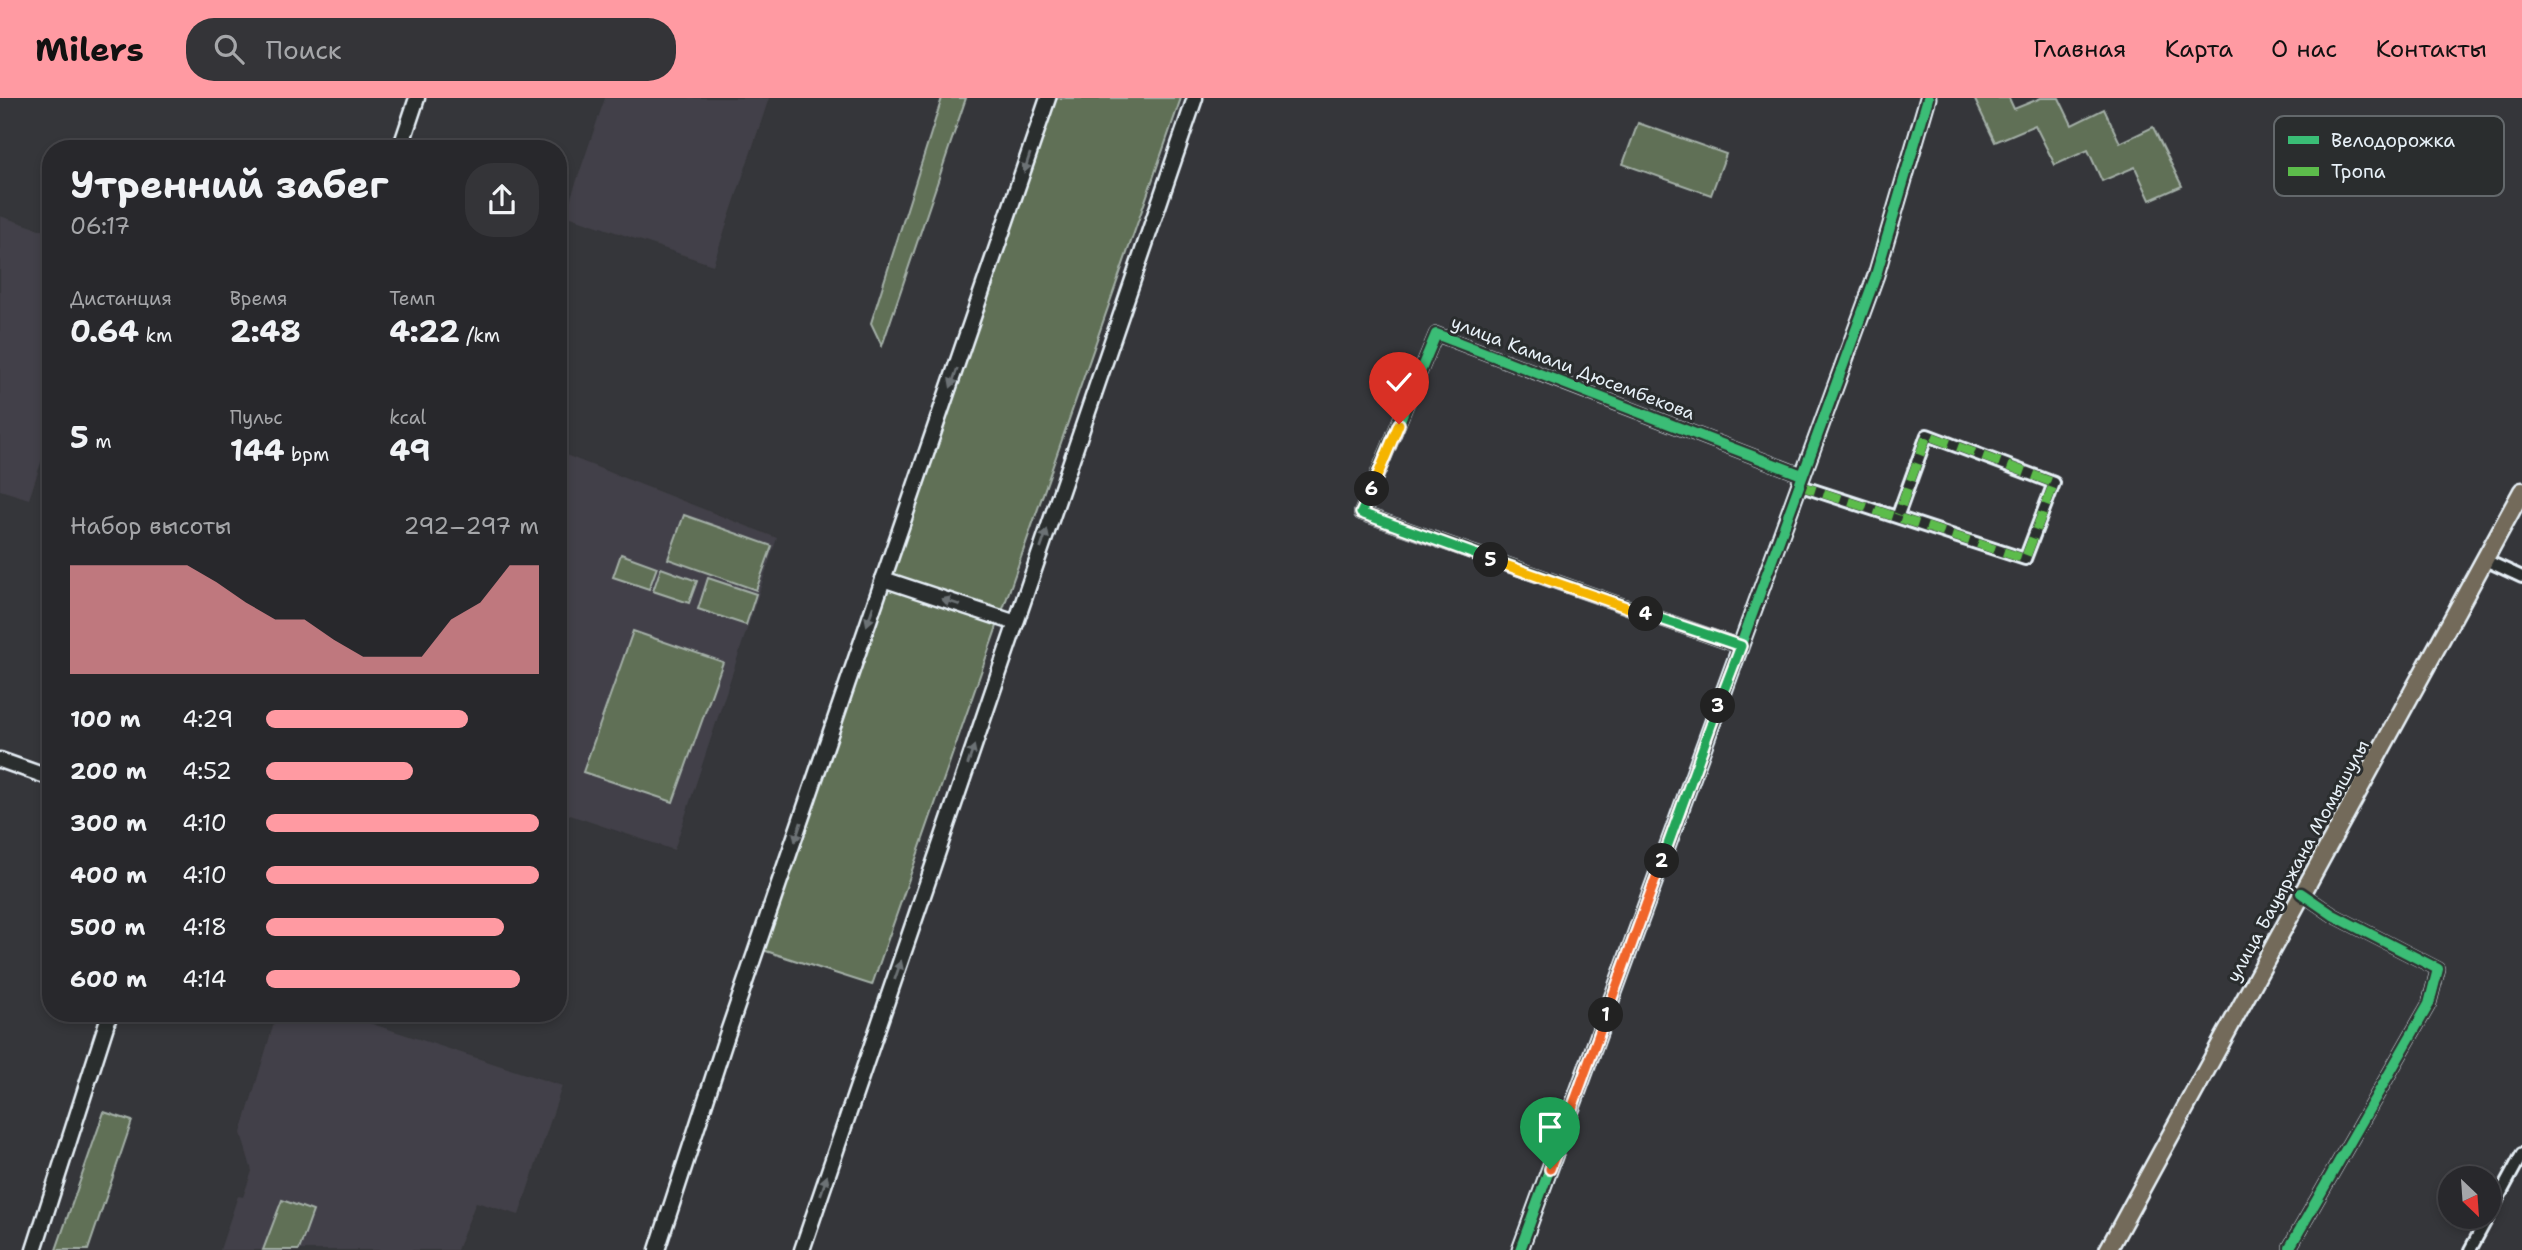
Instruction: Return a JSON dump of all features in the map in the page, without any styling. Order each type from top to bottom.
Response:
[{"type":"main road","points":[[403,140],[417,98]]},
{"type":"main road","points":[[657,1250],[1048,98]]},
{"type":"main road","points":[[802,1250],[1195,98]]},
{"type":"main road","points":[[1520,1250],[1884,246],[1928,98]]},
{"type":"main road","name":"улица Бауыржана Момышулы","points":[[2108,1250],[2522,491]]},
{"type":"main road","points":[[883,579],[1016,623]]},
{"type":"main road","points":[[0,761],[42,775]]},
{"type":"main road","points":[[34,1250],[107,1022]]},
{"type":"street","name":"улица Камали Дюсембекова","points":[[1741,646],[1361,513],[1436,334],[1800,480]]},
{"type":"street","points":[[1800,480],[1898,515],[2025,559],[2054,483],[1927,435],[1898,515]]},
{"type":"street","points":[[2486,560],[2522,577]]},
{"type":"street","points":[[2290,1247],[2429,1004],[2438,969],[2333,915],[2301,893]]},
{"type":"street","points":[[2470,1250],[2522,1154]]},
{"type":"shaded area","points":[[605,98],[769,98],[713,265],[567,216]]},
{"type":"shaded area","points":[[0,216],[42,230],[42,459],[29,499],[0,490]]},
{"type":"shaded area","points":[[567,456],[777,538],[674,850],[567,814]]},
{"type":"shaded area","points":[[274,1022],[366,1022],[562,1086],[519,1215],[476,1202],[457,1250],[220,1250],[238,1196],[243,1197],[252,1171],[241,1133]]},
{"type":"green space","points":[[942,98],[966,98],[882,346],[871,323]]},
{"type":"green space","points":[[1055,98],[1181,98],[872,985],[763,950]]},
{"type":"green space","points":[[1974,98],[2009,98],[2014,109],[2041,98],[2059,98],[2072,125],[2104,109],[2120,143],[2153,127],[2182,186],[2150,200],[2135,167],[2102,181],[2088,150],[2055,165],[2035,125],[1995,142]]},
{"type":"green space","points":[[1638,123],[1726,154],[1711,195],[1623,164]]},
{"type":"green space","points":[[684,515],[772,546],[756,590],[668,559]]},
{"type":"green space","points":[[621,554],[657,567],[649,589],[613,577]]},
{"type":"green space","points":[[661,568],[697,581],[689,603],[653,591]]},
{"type":"green space","points":[[708,578],[756,594],[746,625],[698,609]]},
{"type":"green space","points":[[633,631],[723,662],[673,802],[583,772]]},
{"type":"green space","points":[[104,1112],[132,1121],[88,1250],[56,1250]]},
{"type":"green space","points":[[282,1200],[313,1211],[299,1250],[263,1250]]},
{"type":"marked path","points":[[1798,485],[2025,559],[2054,483],[1927,435],[1898,515]]},
{"type":"cycle path","points":[[1520,1250],[1876,275],[1928,98]]},
{"type":"cycle path","points":[[1741,647],[1361,513],[1436,334],[1802,475]]},
{"type":"cycle path","points":[[2290,1247],[2429,1004],[2438,969],[2333,915],[2301,893]]},
{"type":"route","points":[[1399,424],[1361,513],[1741,646],[1550,1169]]}]
